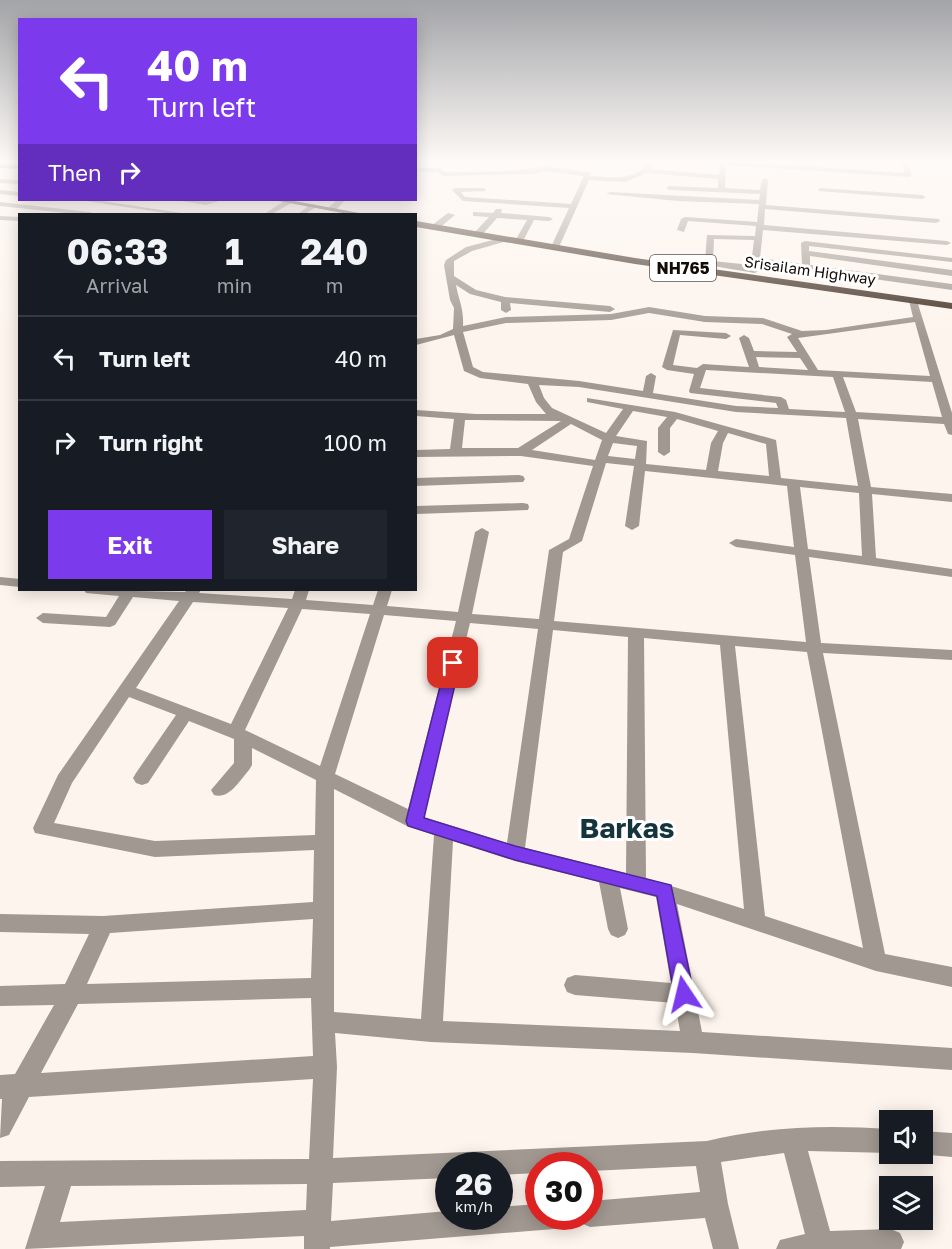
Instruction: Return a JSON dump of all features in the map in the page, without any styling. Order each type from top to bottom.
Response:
[{"type":"highway","name":"Srisailam Highway","points":[[417,224],[646,263],[755,268],[864,293],[952,306]]},
{"type":"street","points":[[435,227],[444,220]]},
{"type":"street","points":[[478,234],[490,220]]},
{"type":"street","points":[[519,241],[531,220]]},
{"type":"street","points":[[555,247],[567,220]]},
{"type":"street","points":[[681,230],[685,220]]},
{"type":"street","points":[[700,220],[759,222],[885,238],[947,243]]},
{"type":"street","points":[[759,222],[764,220]]},
{"type":"street","points":[[867,220],[868,236]]},
{"type":"street","points":[[909,220],[939,227]]},
{"type":"street","points":[[935,220],[952,253]]},
{"type":"street","points":[[714,234],[719,222]]},
{"type":"street","points":[[759,222],[755,268],[806,266],[952,286]]},
{"type":"street","points":[[708,267],[710,237],[757,238]]},
{"type":"street","points":[[864,293],[885,238]]},
{"type":"street","points":[[504,239],[469,249],[450,260],[454,300],[459,309],[458,330],[466,363],[472,372],[502,379],[579,384],[736,409],[851,414],[951,425],[913,301]]},
{"type":"street","points":[[806,266],[806,243],[952,260]]},
{"type":"street","points":[[805,253],[952,273]]},
{"type":"street","points":[[451,278],[473,292],[505,300],[658,311],[705,319],[763,321],[801,334]]},
{"type":"street","points":[[505,300],[506,320]]},
{"type":"street","points":[[417,342],[506,320],[611,317],[639,311]]},
{"type":"street","points":[[815,373],[792,337],[917,319]]},
{"type":"street","points":[[700,372],[667,367],[676,333],[726,336]]},
{"type":"street","points":[[744,338],[755,370]]},
{"type":"street","points":[[750,354],[802,355]]},
{"type":"street","points":[[784,412],[781,400],[724,389],[694,391],[702,367],[937,379]]},
{"type":"street","points":[[837,374],[851,414],[865,489],[869,560]]},
{"type":"street","points":[[647,395],[651,376]]},
{"type":"street","points":[[533,382],[539,400],[546,409],[608,439],[643,443],[632,526]]},
{"type":"street","points":[[591,400],[675,416],[772,442],[775,481]]},
{"type":"street","points":[[515,853],[556,550],[575,541],[608,439],[630,407]]},
{"type":"street","points":[[417,413],[565,418]]},
{"type":"street","points":[[456,452],[460,416]]},
{"type":"street","points":[[664,452],[664,428],[675,416]]},
{"type":"street","points":[[521,452],[565,418]]},
{"type":"street","points":[[711,474],[717,443],[725,429]]},
{"type":"street","points":[[417,454],[521,452],[793,483],[952,498]]},
{"type":"street","points":[[417,482],[519,479]]},
{"type":"street","points":[[793,483],[814,648],[876,962]]},
{"type":"street","points":[[417,510],[523,507]]},
{"type":"street","points":[[414,821],[464,618],[482,532]]},
{"type":"street","points":[[736,543],[952,573]]},
{"type":"street","points":[[0,581],[18,583]]},
{"type":"street","points":[[115,591],[299,597],[379,610],[546,626],[727,639],[814,648],[952,655]]},
{"type":"street","points":[[317,1235],[325,1067],[322,910],[325,778],[385,591]]},
{"type":"street","points":[[43,618],[110,622],[129,592]]},
{"type":"street","points":[[193,593],[64,780],[42,828],[155,849],[323,842]]},
{"type":"street","points":[[220,790],[243,765],[239,734],[299,597]]},
{"type":"street","points":[[636,633],[636,884]]},
{"type":"street","points":[[727,639],[755,920]]},
{"type":"street","points":[[126,690],[239,734],[414,821],[515,853],[665,891],[876,962],[952,977]]},
{"type":"street","points":[[141,778],[186,713]]},
{"type":"street","points":[[431,1031],[444,831]]},
{"type":"street","points":[[608,876],[618,929]]},
{"type":"street","points":[[665,891],[693,1042]]},
{"type":"street","points":[[0,922],[103,925],[322,910]]},
{"type":"street","points":[[0,1126],[11,1087],[71,995],[103,925]]},
{"type":"street","points":[[575,985],[684,994]]},
{"type":"street","points":[[0,996],[322,988]]},
{"type":"street","points":[[324,1022],[431,1031],[693,1042],[952,1059]]},
{"type":"street","points":[[11,1087],[325,1067]]},
{"type":"street","points":[[0,1174],[320,1170],[707,1152],[735,1145],[833,1137],[879,1140]]},
{"type":"street","points":[[793,1140],[803,1248],[891,1242]]},
{"type":"street","points":[[933,1144],[952,1145]]},
{"type":"street","points":[[707,1152],[715,1204],[726,1249]]},
{"type":"street","points":[[62,1174],[40,1242],[317,1235],[525,1218]]},
{"type":"street","points":[[603,1213],[715,1204]]},
{"type":"district","name":"Barkas","points":[[627,828]]},
{"type":"route","points":[[453,663],[414,821],[515,853],[665,891],[684,994]]}]
